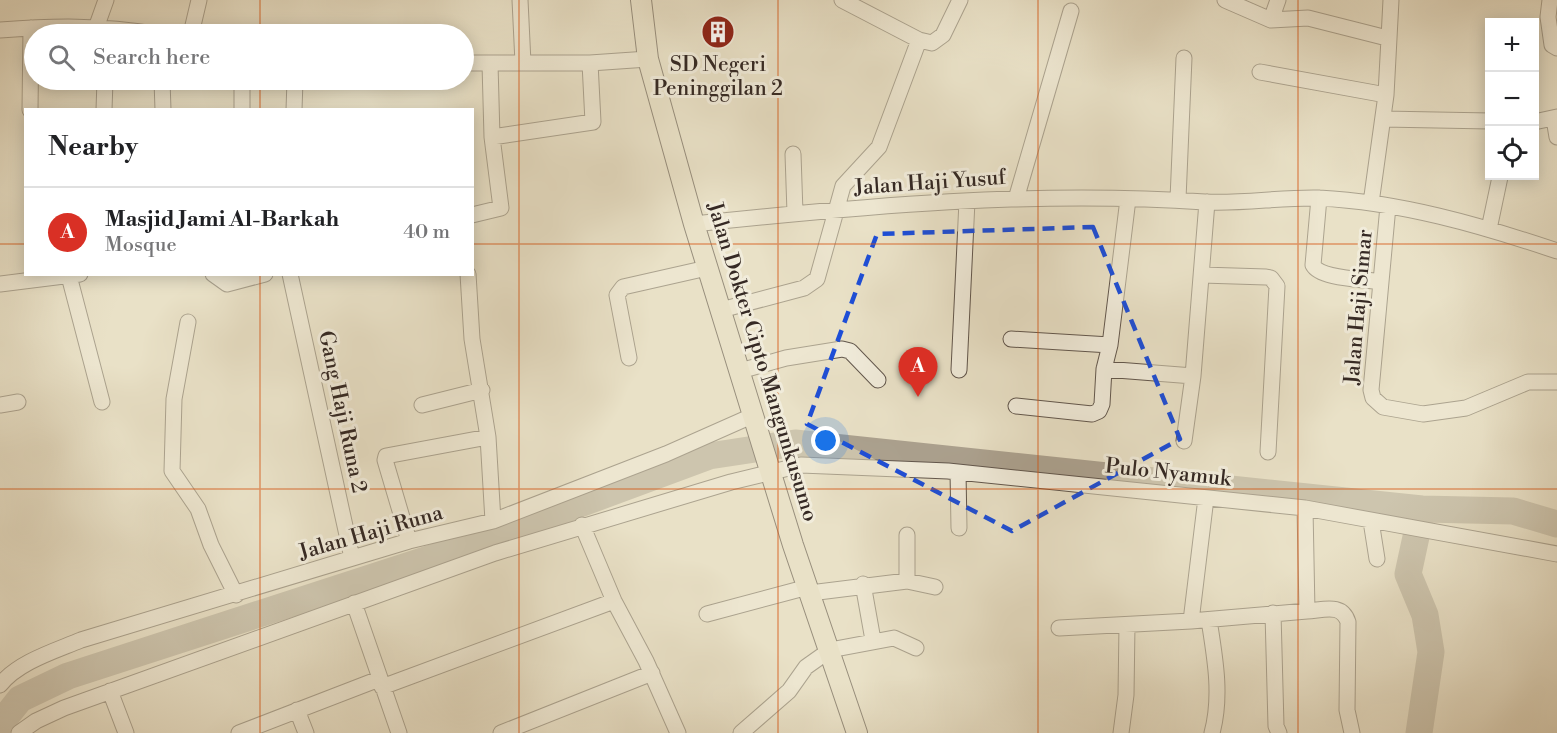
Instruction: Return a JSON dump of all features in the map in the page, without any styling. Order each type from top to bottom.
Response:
[{"type":"main road","name":"Jalan Dokter Cipto Mangunkusumo","points":[[641,0],[648,60],[694,224],[809,590],[857,733]]},
{"type":"street","points":[[104,24],[106,0]]},
{"type":"street","points":[[194,24],[200,0]]},
{"type":"street","points":[[520,0],[523,63]]},
{"type":"street","points":[[842,0],[928,43],[938,40],[960,0]]},
{"type":"street","points":[[1225,0],[1271,20],[1308,18],[1387,38]]},
{"type":"street","points":[[1271,20],[1278,0]]},
{"type":"street","points":[[1371,203],[1386,95],[1387,38],[1391,0]]},
{"type":"street","points":[[1550,0],[1549,39],[1557,48]]},
{"type":"street","points":[[1016,199],[1071,11]]},
{"type":"street","points":[[0,30],[24,28]]},
{"type":"street","points":[[694,224],[837,209],[847,181],[879,147],[919,40]]},
{"type":"street","points":[[1178,195],[1184,58]]},
{"type":"street","points":[[474,63],[590,63],[648,60]]},
{"type":"street","points":[[474,215],[501,208],[492,137],[490,63]]},
{"type":"street","points":[[492,137],[593,122],[590,63]]},
{"type":"street","points":[[1260,72],[1386,95]]},
{"type":"street","points":[[30,90],[30,108]]},
{"type":"street","points":[[104,108],[105,90]]},
{"type":"street","points":[[162,90],[163,108]]},
{"type":"street","points":[[242,90],[242,108]]},
{"type":"street","points":[[294,108],[295,90]]},
{"type":"street","points":[[1539,121],[1556,118],[1557,137]]},
{"type":"street","points":[[1383,119],[1485,121]]},
{"type":"street","points":[[793,154],[795,213]]},
{"type":"street","points":[[1489,229],[1499,180]]},
{"type":"street","name":"Jalan Haji Yusuf","points":[[721,310],[804,288],[813,283],[820,271],[837,209],[967,201],[1128,199],[1178,195],[1207,202],[1319,198],[1371,203]]},
{"type":"street","points":[[1319,198],[1313,265],[1315,269],[1325,274],[1380,282]]},
{"type":"street","points":[[1016,406],[1096,413],[1102,404],[1104,369],[1110,345],[1128,199]]},
{"type":"street","points":[[959,370],[967,201]]},
{"type":"street","points":[[1184,441],[1193,376],[1207,202]]},
{"type":"street","name":"Jalan Haji Simar","points":[[1371,203],[1489,229],[1557,251]]},
{"type":"street","name":"Jalan Haji Simar","points":[[1388,206],[1371,390],[1373,398],[1383,407],[1423,414],[1456,411],[1528,382],[1557,382]]},
{"type":"street","points":[[630,358],[618,295],[623,287],[707,268]]},
{"type":"street","points":[[1202,275],[1266,277],[1271,278],[1277,286],[1268,452]]},
{"type":"street","points":[[0,284],[28,278],[59,276]]},
{"type":"street","points":[[74,276],[102,402]]},
{"type":"street","points":[[216,276],[227,284],[257,276]]},
{"type":"street","name":"Gang Haji Runa 2","points":[[290,276],[352,558]]},
{"type":"street","points":[[468,276],[472,339],[488,437],[493,521]]},
{"type":"street","points":[[188,322],[174,399],[172,471],[198,509],[211,545],[236,595]]},
{"type":"street","points":[[1011,339],[1110,345]]},
{"type":"street","points":[[740,371],[786,358],[842,349],[850,351],[878,380]]},
{"type":"street","points":[[1104,369],[1193,376]]},
{"type":"street","points":[[422,405],[482,390]]},
{"type":"street","points":[[0,405],[18,402]]},
{"type":"street","name":"Jalan Haji Runa","points":[[0,685],[6,678],[40,658],[81,640],[236,595],[352,558],[493,521],[666,454],[756,424]]},
{"type":"street","points":[[409,542],[385,460],[386,456],[488,437]]},
{"type":"street","name":"Pulo Nyamuk","points":[[20,733],[48,714],[354,603],[769,464],[882,466],[958,472],[1305,508],[1557,554]]},
{"type":"street","points":[[958,472],[959,528]]},
{"type":"street","points":[[1191,621],[1206,498]]},
{"type":"street","points":[[1305,508],[1307,611]]},
{"type":"street","points":[[1374,521],[1377,559]]},
{"type":"street","points":[[582,525],[614,601],[652,673],[678,733]]},
{"type":"street","points":[[906,581],[907,535]]},
{"type":"street","points":[[706,614],[809,590],[906,581],[935,587]]},
{"type":"street","points":[[863,584],[873,640]]},
{"type":"street","points":[[239,733],[297,710],[614,601]]},
{"type":"street","points":[[354,603],[399,733]]},
{"type":"street","points":[[1059,628],[1209,620],[1337,609],[1346,614],[1348,622],[1347,710],[1352,733]]},
{"type":"street","points":[[1273,613],[1276,726],[1279,733]]},
{"type":"street","points":[[1209,620],[1217,698],[1212,733]]},
{"type":"street","points":[[1121,733],[1126,695],[1127,625]]},
{"type":"street","points":[[748,731],[789,691],[806,667],[830,650],[873,640],[894,638],[916,648]]},
{"type":"street","points":[[501,733],[652,673]]},
{"type":"street","points":[[110,691],[126,733]]},
{"type":"street","points":[[297,710],[306,733]]},
{"type":"highlighted area","points":[[1093,227],[1180,439],[1012,531],[807,424],[877,234]]},
{"type":"waterway","points":[[0,724],[20,699],[68,676],[456,550],[709,456],[795,443],[1422,509],[1513,511],[1557,524]]},
{"type":"waterway","points":[[1419,733],[1431,652],[1425,615],[1408,574],[1422,509]]},
{"type":"place","name":"SD Negeri Peninggilan 2","points":[[718,32]]},
{"type":"place","name":"Masjid Jami Al-Barkah","points":[[918,397]]}]
